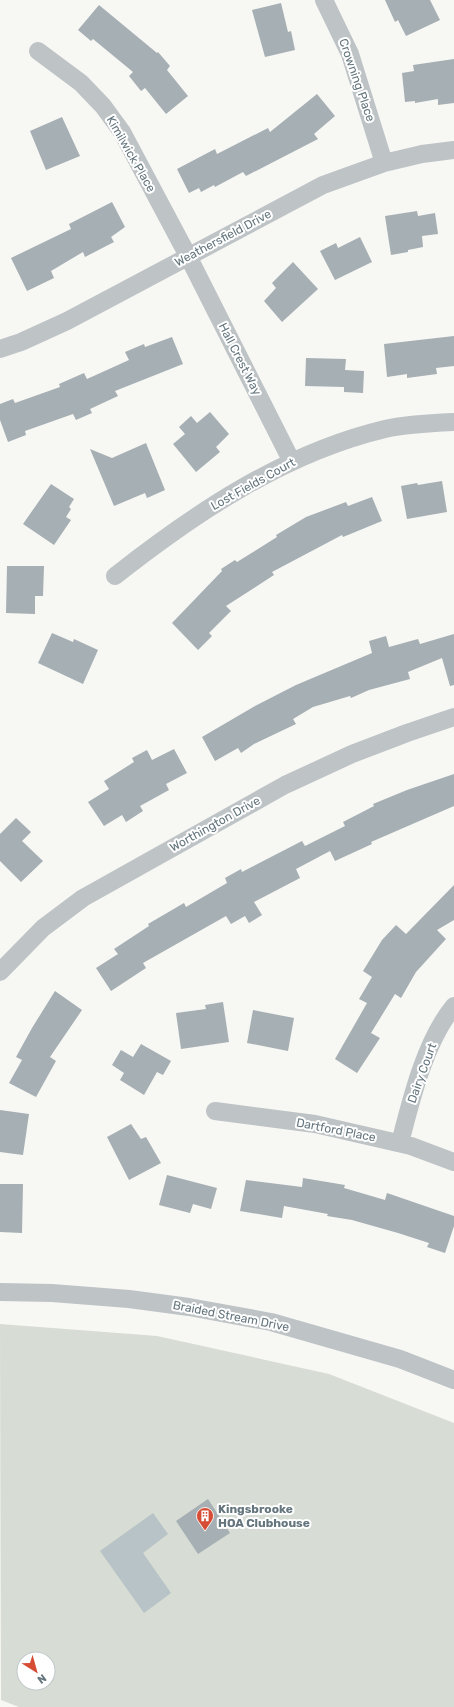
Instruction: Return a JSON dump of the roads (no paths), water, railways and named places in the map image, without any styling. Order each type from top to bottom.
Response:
[{"type":"street","name":"Crowning Place","points":[[324,0],[350,54],[384,163]]},
{"type":"street","name":"Kimilwick Place","points":[[38,51],[81,83],[107,111],[122,132],[188,256]]},
{"type":"street","name":"Weathersfield Drive","points":[[0,349],[21,342],[67,321],[323,185],[384,163],[422,154],[454,150]]},
{"type":"street","name":"Hall Crest Way","points":[[188,256],[292,462]]},
{"type":"street","name":"Lost Fields Court","points":[[115,576],[193,517],[270,472],[292,462],[337,443],[386,429],[427,423],[454,422]]},
{"type":"street","name":"Worthington Drive","points":[[4,961],[43,928],[83,898],[284,785],[352,754],[454,717]]},
{"type":"street","name":"Dairy Court","points":[[400,1143],[412,1097],[429,1052],[445,1017],[454,1006]]},
{"type":"street","name":"Dartford Place","points":[[215,1111],[314,1124],[400,1143],[454,1162]]},
{"type":"street","name":"Braided Stream Drive","points":[[0,1292],[52,1293],[129,1299],[189,1307],[271,1322],[400,1359],[454,1380]]},
{"type":"place","name":"Kingsbrooke HOA Clubhouse","points":[[205,1531]]}]
